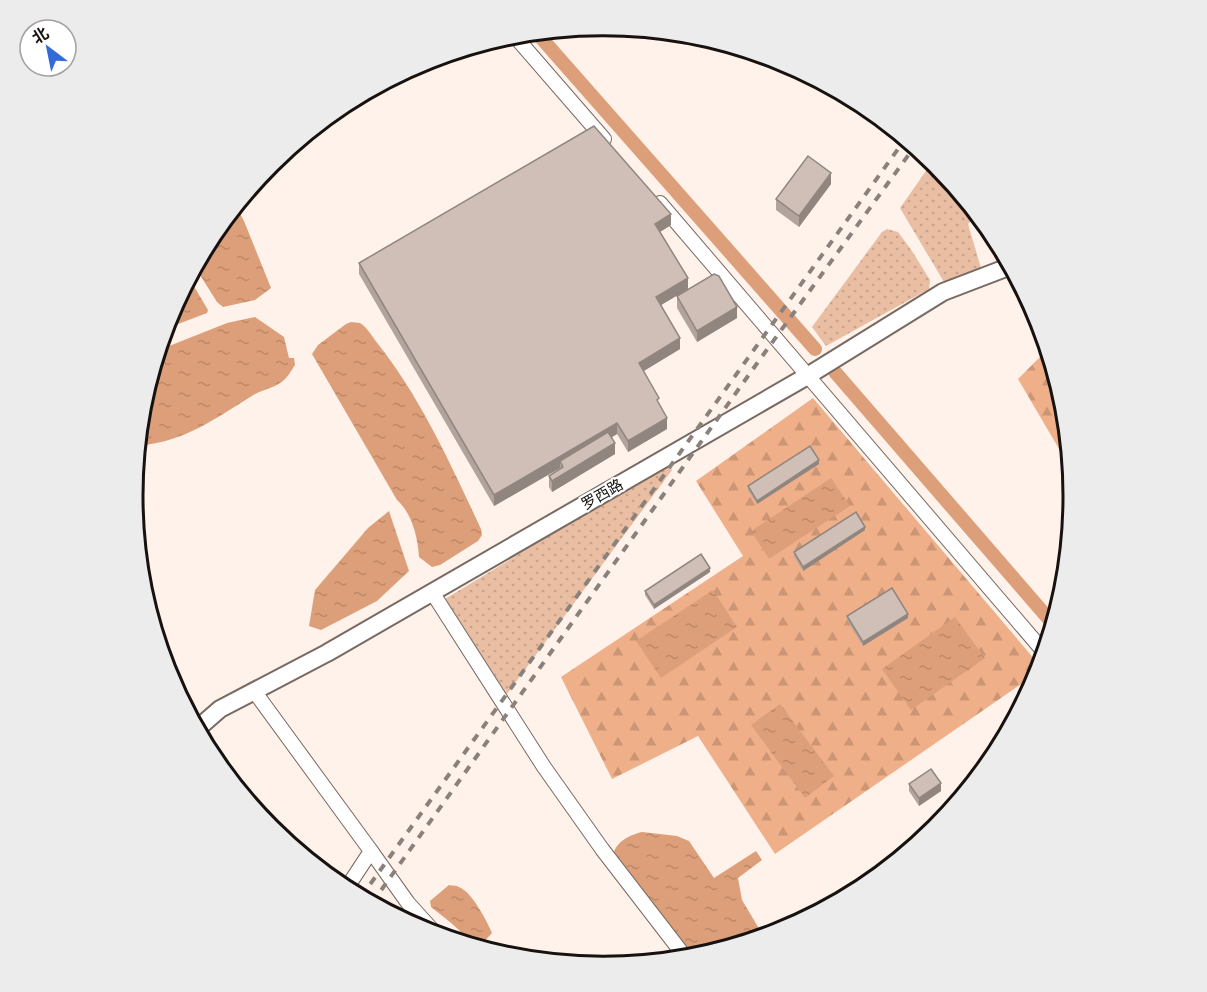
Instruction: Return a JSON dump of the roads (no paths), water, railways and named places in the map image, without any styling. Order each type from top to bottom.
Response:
[{"type":"street","points":[[521,44],[611,147]]},
{"type":"street","points":[[649,191],[1039,645]]},
{"type":"street","name":"罗西路","points":[[204,723],[220,709],[327,653],[809,375],[943,292],[1003,269]]},
{"type":"street","points":[[432,592],[544,767],[602,849],[679,949]]},
{"type":"street","points":[[254,691],[408,903],[422,919]]},
{"type":"street","points":[[351,880],[371,851]]},
{"type":"water","points":[[240,214],[271,288],[255,300],[223,307],[217,302],[200,275],[221,240]]},
{"type":"water","points":[[194,287],[208,310],[207,313],[177,324]]},
{"type":"water","points":[[255,317],[284,337],[289,358],[294,358],[295,365],[282,382],[255,394],[200,428],[171,439],[146,445],[152,406],[169,346],[227,323]]},
{"type":"water","points":[[351,322],[360,323],[368,330],[408,387],[435,434],[481,529],[482,535],[478,541],[440,565],[432,567],[419,557],[416,534],[407,512],[397,500],[312,354],[318,345]]},
{"type":"water","points":[[831,478],[850,506],[769,559],[751,531]]},
{"type":"water","points":[[389,511],[409,571],[377,601],[321,630],[309,626],[315,590],[368,528]]},
{"type":"water","points":[[713,590],[737,627],[661,678],[636,641]]},
{"type":"water","points":[[955,617],[985,658],[911,710],[882,669]]},
{"type":"water","points":[[780,704],[834,776],[805,798],[751,725]]},
{"type":"water","points":[[642,832],[677,836],[689,841],[714,878],[756,851],[762,860],[738,878],[742,900],[759,929],[685,948],[613,857],[619,843]]},
{"type":"water","points":[[449,885],[458,886],[478,907],[492,933],[485,940],[462,934],[431,907],[430,901]]},
{"type":"waterway","points":[[543,40],[815,349]]},
{"type":"waterway","points":[[835,372],[1047,617]]},
{"type":"railway","points":[[366,890],[901,145]]},
{"type":"railway","points":[[377,896],[910,153]]}]
